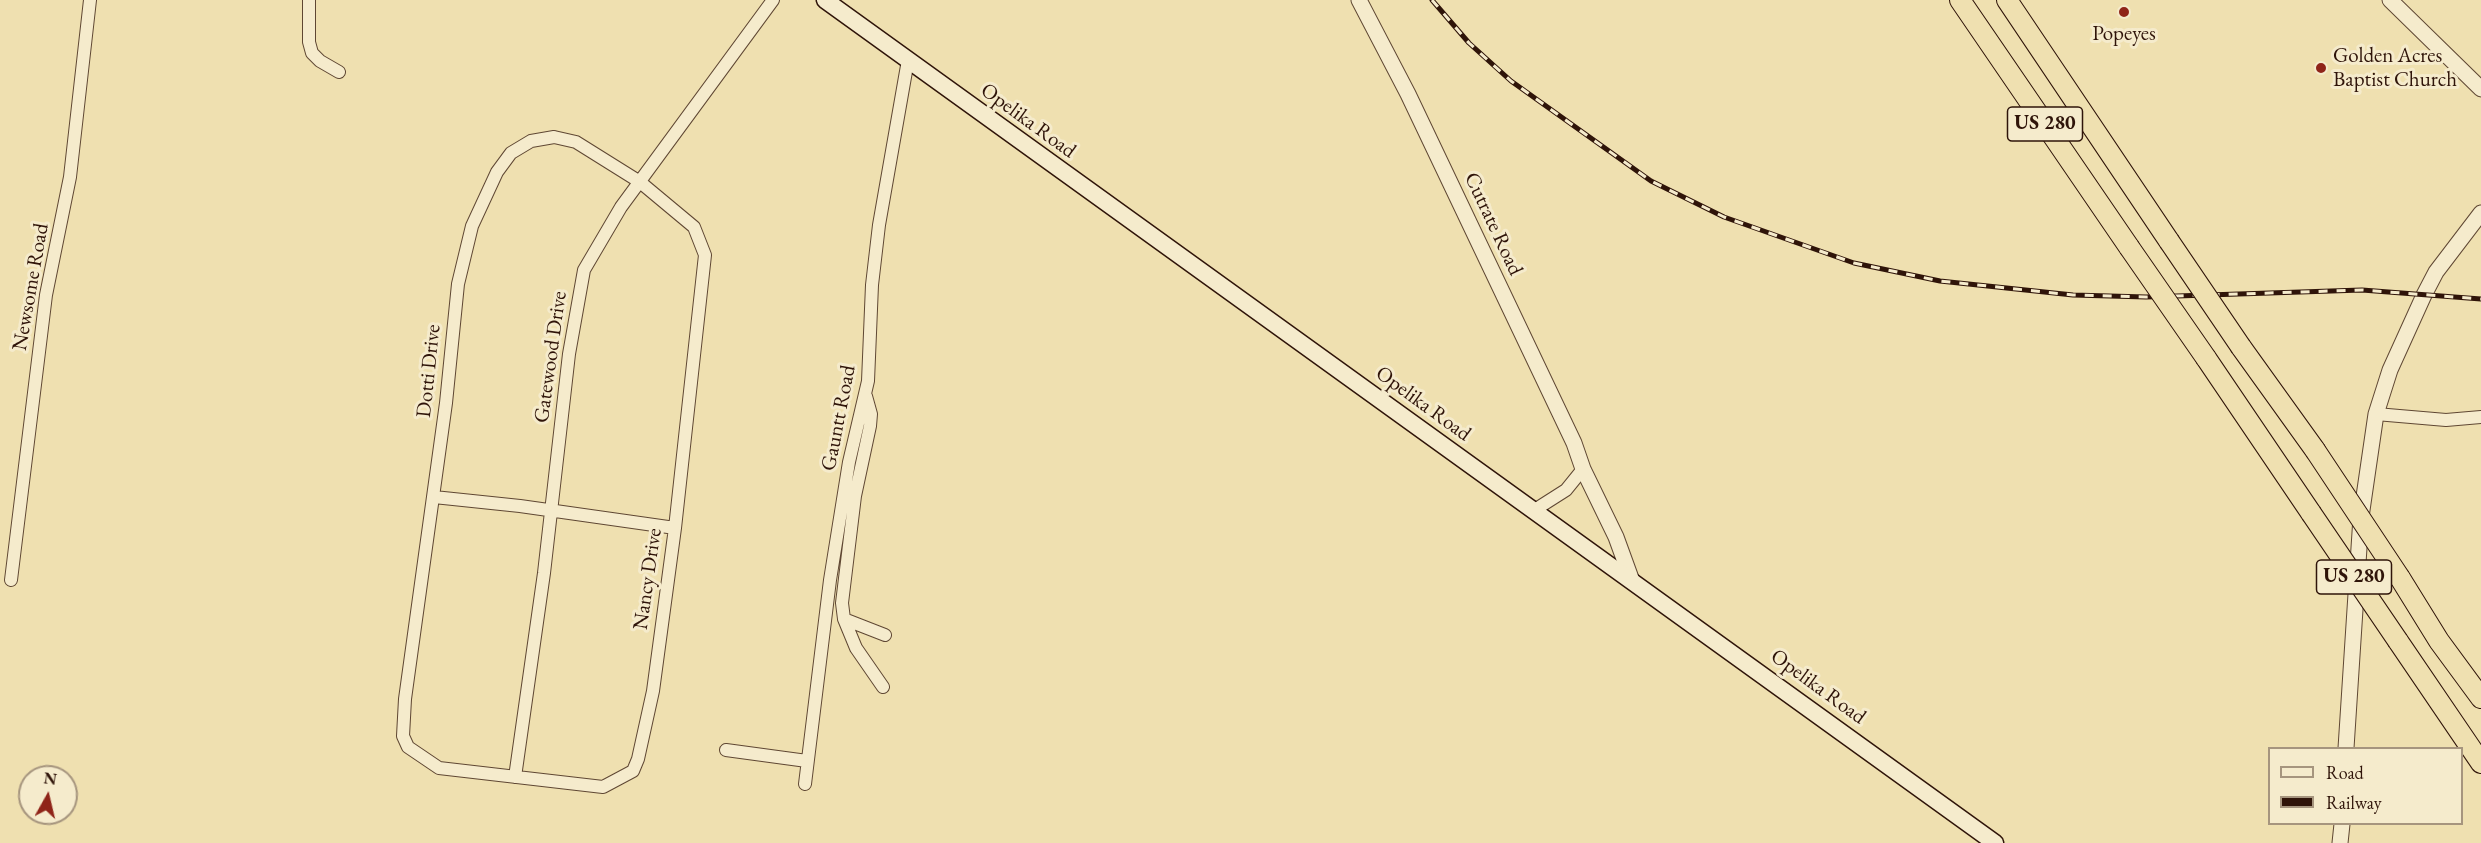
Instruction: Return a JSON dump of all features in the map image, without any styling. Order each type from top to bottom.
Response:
[{"type":"highway","name":"US 280","points":[[1960,0],[2481,763]]},
{"type":"highway","name":"US 280","points":[[2007,0],[2241,347],[2315,450],[2439,641],[2481,698]]},
{"type":"main road","name":"Opelika Road","points":[[825,0],[1995,843]]},
{"type":"street","name":"Newsome Road","points":[[10,580],[46,295],[70,177],[90,0]]},
{"type":"street","points":[[309,0],[309,42],[312,52],[320,61],[339,72]]},
{"type":"street","name":"Gatewood Drive","points":[[515,777],[580,286],[584,270],[601,238],[640,182],[773,0]]},
{"type":"street","name":"Cutrate Road","points":[[1359,0],[1413,105],[1574,443],[1582,469],[1616,537],[1632,581]]},
{"type":"street","points":[[2390,0],[2481,89]]},
{"type":"street","name":"Gauntt Road","points":[[805,784],[834,556],[849,462],[866,395],[879,225],[908,60]]},
{"type":"street","name":"Dotti Drive","points":[[408,747],[403,736],[405,699],[434,497],[458,284],[472,226],[497,172],[511,153],[531,141],[554,136],[576,142],[640,182]]},
{"type":"street","name":"Nancy Drive","points":[[408,747],[439,768],[603,787],[633,771],[638,759],[653,691],[675,528],[705,255],[694,227],[640,182]]},
{"type":"street","points":[[2346,747],[2361,517],[2366,466],[2376,414],[2390,370],[2428,287],[2436,272],[2481,213]]},
{"type":"street","points":[[866,395],[871,414],[847,555],[842,603],[844,619],[861,659],[883,687]]},
{"type":"street","points":[[2376,414],[2446,420],[2481,417]]},
{"type":"street","points":[[1533,511],[1566,490],[1582,469]]},
{"type":"street","points":[[434,497],[675,528]]},
{"type":"street","points":[[844,619],[885,635]]},
{"type":"street","points":[[726,750],[807,761]]},
{"type":"street","points":[[2340,843],[2342,825]]},
{"type":"railway","points":[[1432,0],[1469,43],[1511,81],[1651,181],[1724,217],[1854,263],[1940,281],[2073,295],[2146,297],[2362,290],[2481,299]]},
{"type":"place","name":"Popeyes","points":[[2124,12]]},
{"type":"place","name":"Golden Acres Baptist Church","points":[[2321,68]]}]
